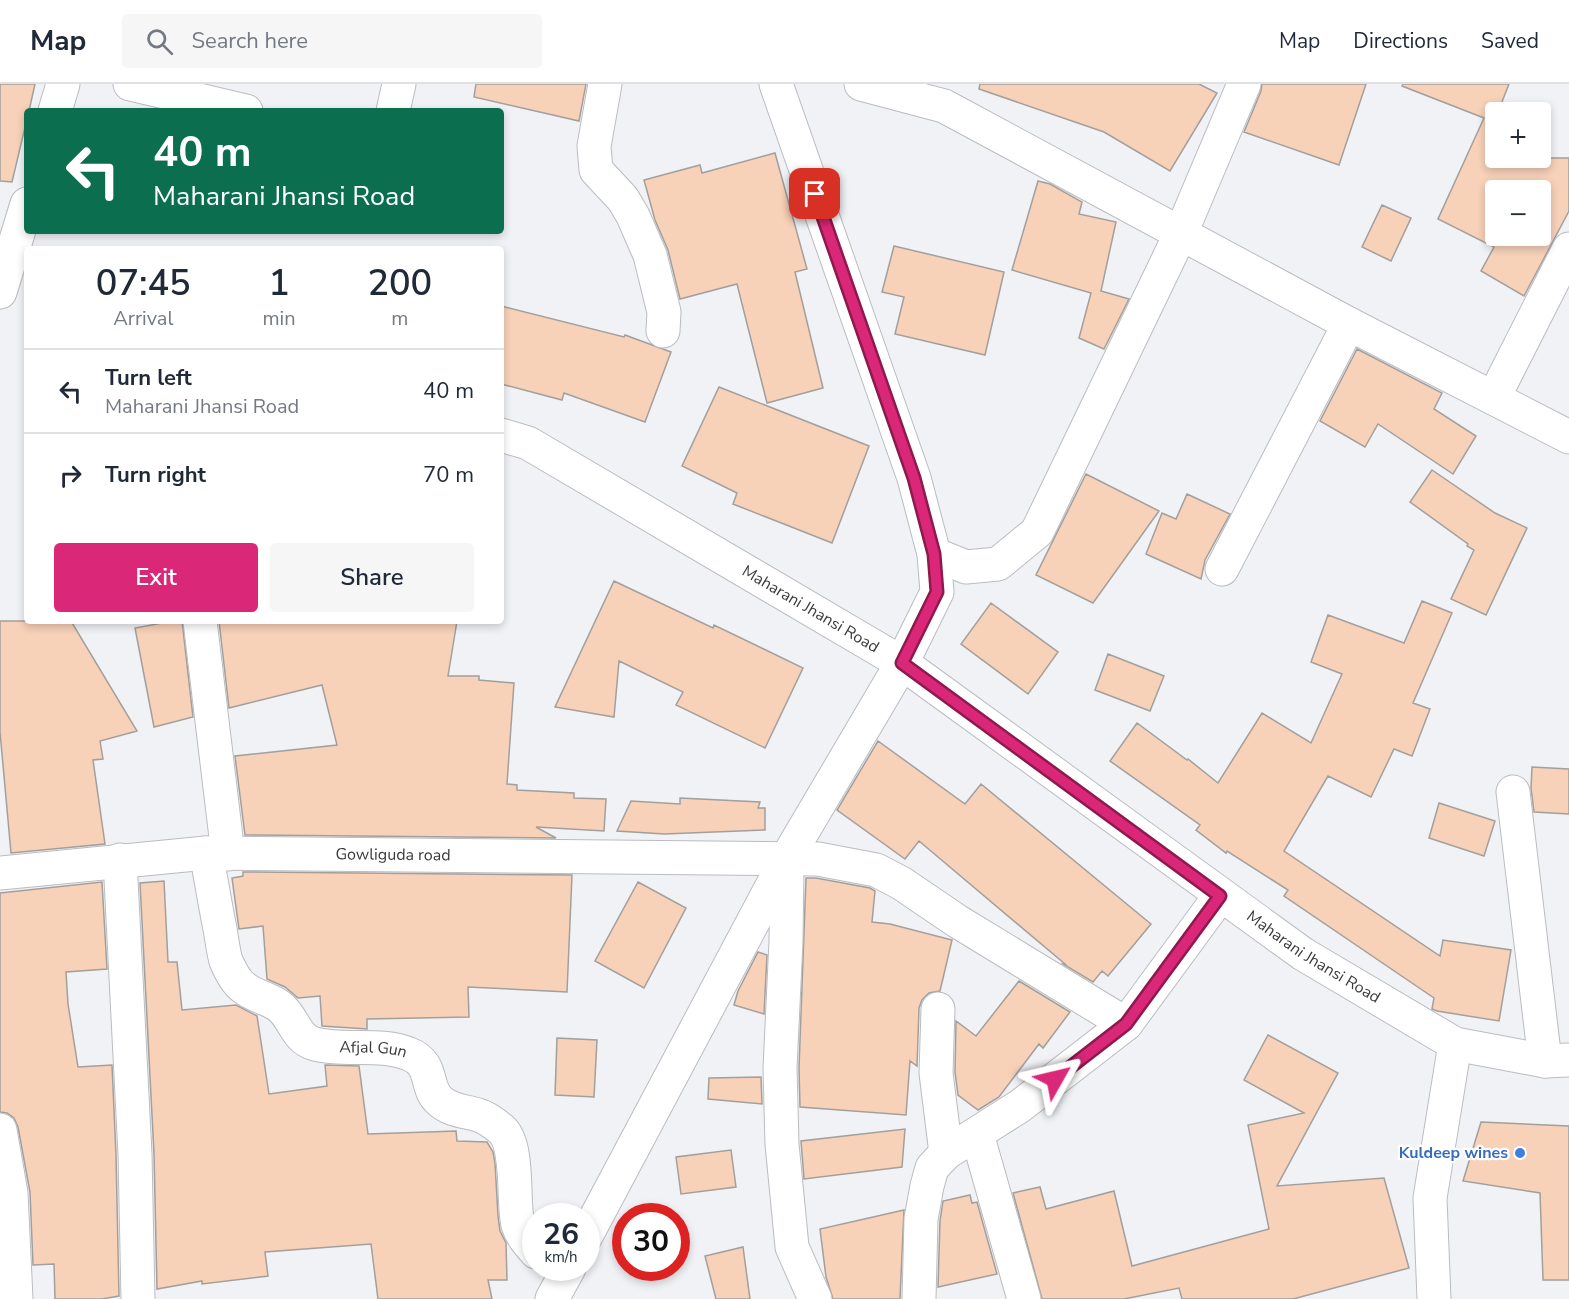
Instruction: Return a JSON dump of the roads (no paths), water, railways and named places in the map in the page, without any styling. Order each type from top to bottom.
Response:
[{"type":"street","points":[[56,108],[63,84]]},
{"type":"street","points":[[130,84],[233,108]]},
{"type":"street","points":[[394,108],[399,84]]},
{"type":"street","points":[[605,84],[594,146],[596,170],[622,199],[633,216],[650,255],[664,312],[663,331]]},
{"type":"street","points":[[600,1210],[788,858],[902,663],[937,592],[934,554],[914,478],[776,84]]},
{"type":"street","points":[[861,84],[944,106],[1349,324],[1569,437]]},
{"type":"street","points":[[934,554],[966,567],[999,564],[1037,532],[1181,233],[1244,84]]},
{"type":"street","points":[[24,214],[0,292],[24,299]]},
{"type":"street","points":[[1494,397],[1569,249]]},
{"type":"street","points":[[1222,569],[1349,324]]},
{"type":"street","name":"Maharani Jhansi Road","points":[[504,436],[528,443],[902,663],[1220,896],[1303,954],[1455,1044],[1557,1061]]},
{"type":"street","points":[[200,624],[217,853]]},
{"type":"street","points":[[1513,792],[1557,1061]]},
{"type":"street","name":"Gowliguda road","points":[[0,873],[120,860],[217,853],[818,859],[876,870],[901,883],[957,921],[1126,1024]]},
{"type":"street","name":"Afjal Gun","points":[[217,853],[226,961],[241,987],[279,1006],[289,1017],[299,1035],[307,1042],[319,1045],[391,1050],[408,1053],[418,1058],[426,1066],[436,1097],[441,1103],[457,1110],[481,1115],[502,1129],[508,1138],[514,1162],[514,1197],[518,1227],[522,1233]]},
{"type":"street","points":[[788,858],[780,1068],[782,1144],[792,1247],[815,1299]]},
{"type":"street","points":[[120,860],[135,1154],[138,1299]]},
{"type":"street","points":[[919,1299],[921,1219],[932,1168],[946,1153],[1020,1106],[1126,1024],[1220,896]]},
{"type":"street","points":[[938,1010],[936,1072],[946,1153]]},
{"type":"street","points":[[1434,1299],[1430,1198],[1455,1044]]},
{"type":"street","points":[[0,1130],[11,1193],[16,1299]]},
{"type":"street","points":[[977,1134],[1024,1299]]},
{"type":"place","name":"Kuldeep wines","points":[[1520,1153]]}]
